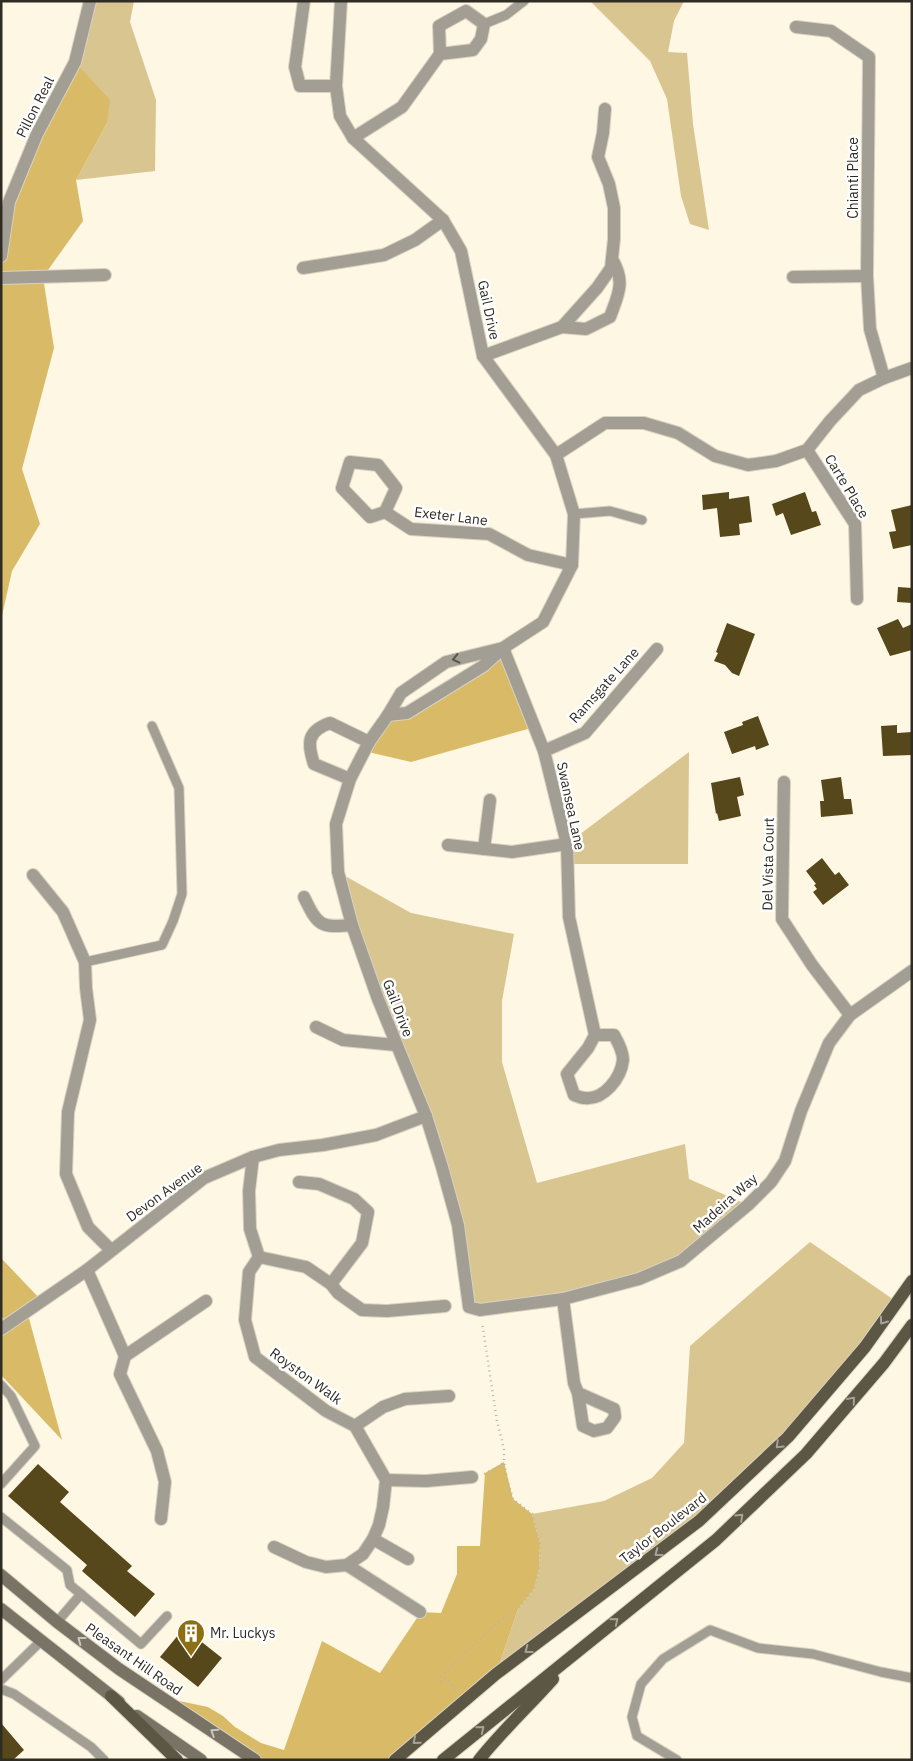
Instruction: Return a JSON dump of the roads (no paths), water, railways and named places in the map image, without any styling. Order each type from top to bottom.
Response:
[{"type":"main road","name":"Taylor Boulevard","points":[[395,1760],[496,1674],[700,1521],[788,1437],[865,1347],[912,1281]]},
{"type":"main road","points":[[443,1760],[716,1540],[806,1454],[912,1326]]},
{"type":"main road","name":"Pleasant Hill Road","points":[[1,1575],[57,1622],[119,1669],[255,1760]]},
{"type":"main road","points":[[1,1609],[110,1696],[201,1760]]},
{"type":"main road","points":[[479,1760],[498,1736],[529,1706],[577,1652]]},
{"type":"main road","points":[[110,1696],[177,1760]]},
{"type":"street","name":"Pillon Real","points":[[1,256],[9,202],[37,134],[75,62],[90,1]]},
{"type":"street","points":[[304,1],[295,67],[300,86],[336,86]]},
{"type":"street","name":"Gail Drive","points":[[341,1],[336,86],[340,116],[353,138],[443,220],[461,251],[483,356],[556,455],[574,514],[572,565],[543,622],[504,648],[483,666],[406,713],[388,715]]},
{"type":"street","points":[[353,138],[402,107],[440,54],[439,26],[466,11],[484,24],[481,38],[473,50],[440,54]]},
{"type":"street","name":"Chianti Place","points":[[796,27],[831,31],[869,58],[867,276],[870,328],[884,378]]},
{"type":"street","points":[[562,327],[597,288],[611,268],[614,239],[614,208],[609,184],[598,157],[603,134],[605,109]]},
{"type":"street","points":[[303,268],[384,255],[415,240],[443,220]]},
{"type":"street","points":[[483,356],[562,327],[586,329],[610,317],[621,286],[617,267],[612,259]]},
{"type":"street","points":[[1,278],[105,275]]},
{"type":"street","points":[[793,278],[867,276]]},
{"type":"street","points":[[556,455],[605,423],[644,423],[678,434],[715,456],[748,465],[776,461],[807,450],[830,421],[859,390],[912,368]]},
{"type":"street","name":"Carte Place","points":[[807,450],[856,524],[857,599]]},
{"type":"street","points":[[350,462],[378,465],[396,488],[386,512],[370,517],[342,488],[350,462]]},
{"type":"street","name":"Exeter Lane","points":[[386,512],[411,529],[489,534],[528,555],[572,565]]},
{"type":"street","name":"Gail Drive","points":[[480,1310],[469,1307],[458,1225],[426,1116],[378,1000],[352,925],[338,872],[336,824],[350,779],[369,742],[401,693],[446,662],[504,648]]},
{"type":"street","name":"Swansea Lane","points":[[504,648],[544,751],[567,844],[569,917],[595,1035]]},
{"type":"street","name":"Ramsgate Lane","points":[[544,751],[585,732],[657,649]]},
{"type":"street","points":[[350,779],[314,764],[309,749],[310,738],[321,726],[330,723],[369,742]]},
{"type":"street","name":"Del Vista Court","points":[[784,782],[782,919],[812,965],[850,1015]]},
{"type":"street","points":[[484,849],[490,800]]},
{"type":"street","points":[[448,845],[512,852],[567,844]]},
{"type":"street","points":[[33,875],[64,912],[85,962],[90,1020],[68,1112],[66,1174],[88,1227],[110,1250]]},
{"type":"street","points":[[304,897],[315,918],[330,927],[352,925]]},
{"type":"street","name":"Madeira Way","points":[[480,1310],[563,1299],[639,1279],[682,1261],[771,1182],[785,1160],[801,1111],[829,1043],[850,1015],[912,971]]},
{"type":"street","points":[[316,1027],[343,1040],[396,1045]]},
{"type":"street","points":[[595,1035],[614,1035],[619,1044],[623,1059],[620,1074],[604,1093],[587,1098],[574,1095],[567,1074],[588,1048],[595,1035]]},
{"type":"street","name":"Devon Avenue","points":[[1,1329],[87,1270],[110,1250],[204,1178],[253,1157],[279,1150],[323,1146],[376,1135],[426,1116]]},
{"type":"street","points":[[253,1157],[249,1191],[250,1229],[258,1257],[306,1267],[331,1284],[338,1293],[362,1310],[387,1311],[445,1306]]},
{"type":"street","points":[[299,1182],[319,1184],[354,1199],[368,1212],[362,1243],[331,1284]]},
{"type":"street","name":"Royston Walk","points":[[258,1257],[249,1272],[245,1320],[254,1356],[326,1411],[355,1426]]},
{"type":"street","points":[[87,1270],[125,1356],[120,1374],[157,1451],[165,1482],[161,1519]]},
{"type":"street","points":[[563,1299],[574,1383],[578,1394]]},
{"type":"street","points":[[125,1356],[206,1301]]},
{"type":"street","points":[[274,1547],[306,1562],[326,1567],[347,1565],[363,1554],[373,1539],[383,1507],[386,1480],[355,1426],[383,1407],[405,1399],[449,1396]]},
{"type":"street","points":[[386,1480],[426,1481],[472,1477]]},
{"type":"street","points":[[373,1539],[408,1559]]},
{"type":"street","points":[[347,1565],[420,1612]]},
{"type":"lane","points":[[484,24],[506,15],[524,1]]},
{"type":"lane","points":[[574,514],[610,511],[642,520]]},
{"type":"lane","points":[[85,962],[162,945],[182,894],[179,788],[152,726]]},
{"type":"lane","points":[[1,1385],[11,1396],[35,1446],[1,1484]]},
{"type":"lane","points":[[1,1517],[67,1570],[70,1585],[140,1644],[166,1616]]},
{"type":"lane","points":[[57,1622],[81,1594]]},
{"type":"lane","points":[[678,1760],[637,1736],[632,1717],[641,1684],[663,1659],[710,1630],[758,1648],[813,1654],[912,1678]]},
{"type":"lane","points":[[1,1680],[41,1641]]},
{"type":"lane","points":[[1,1689],[22,1699],[91,1747],[104,1760]]},
{"type":"place","name":"Mr. Luckys","points":[[191,1657]]}]
